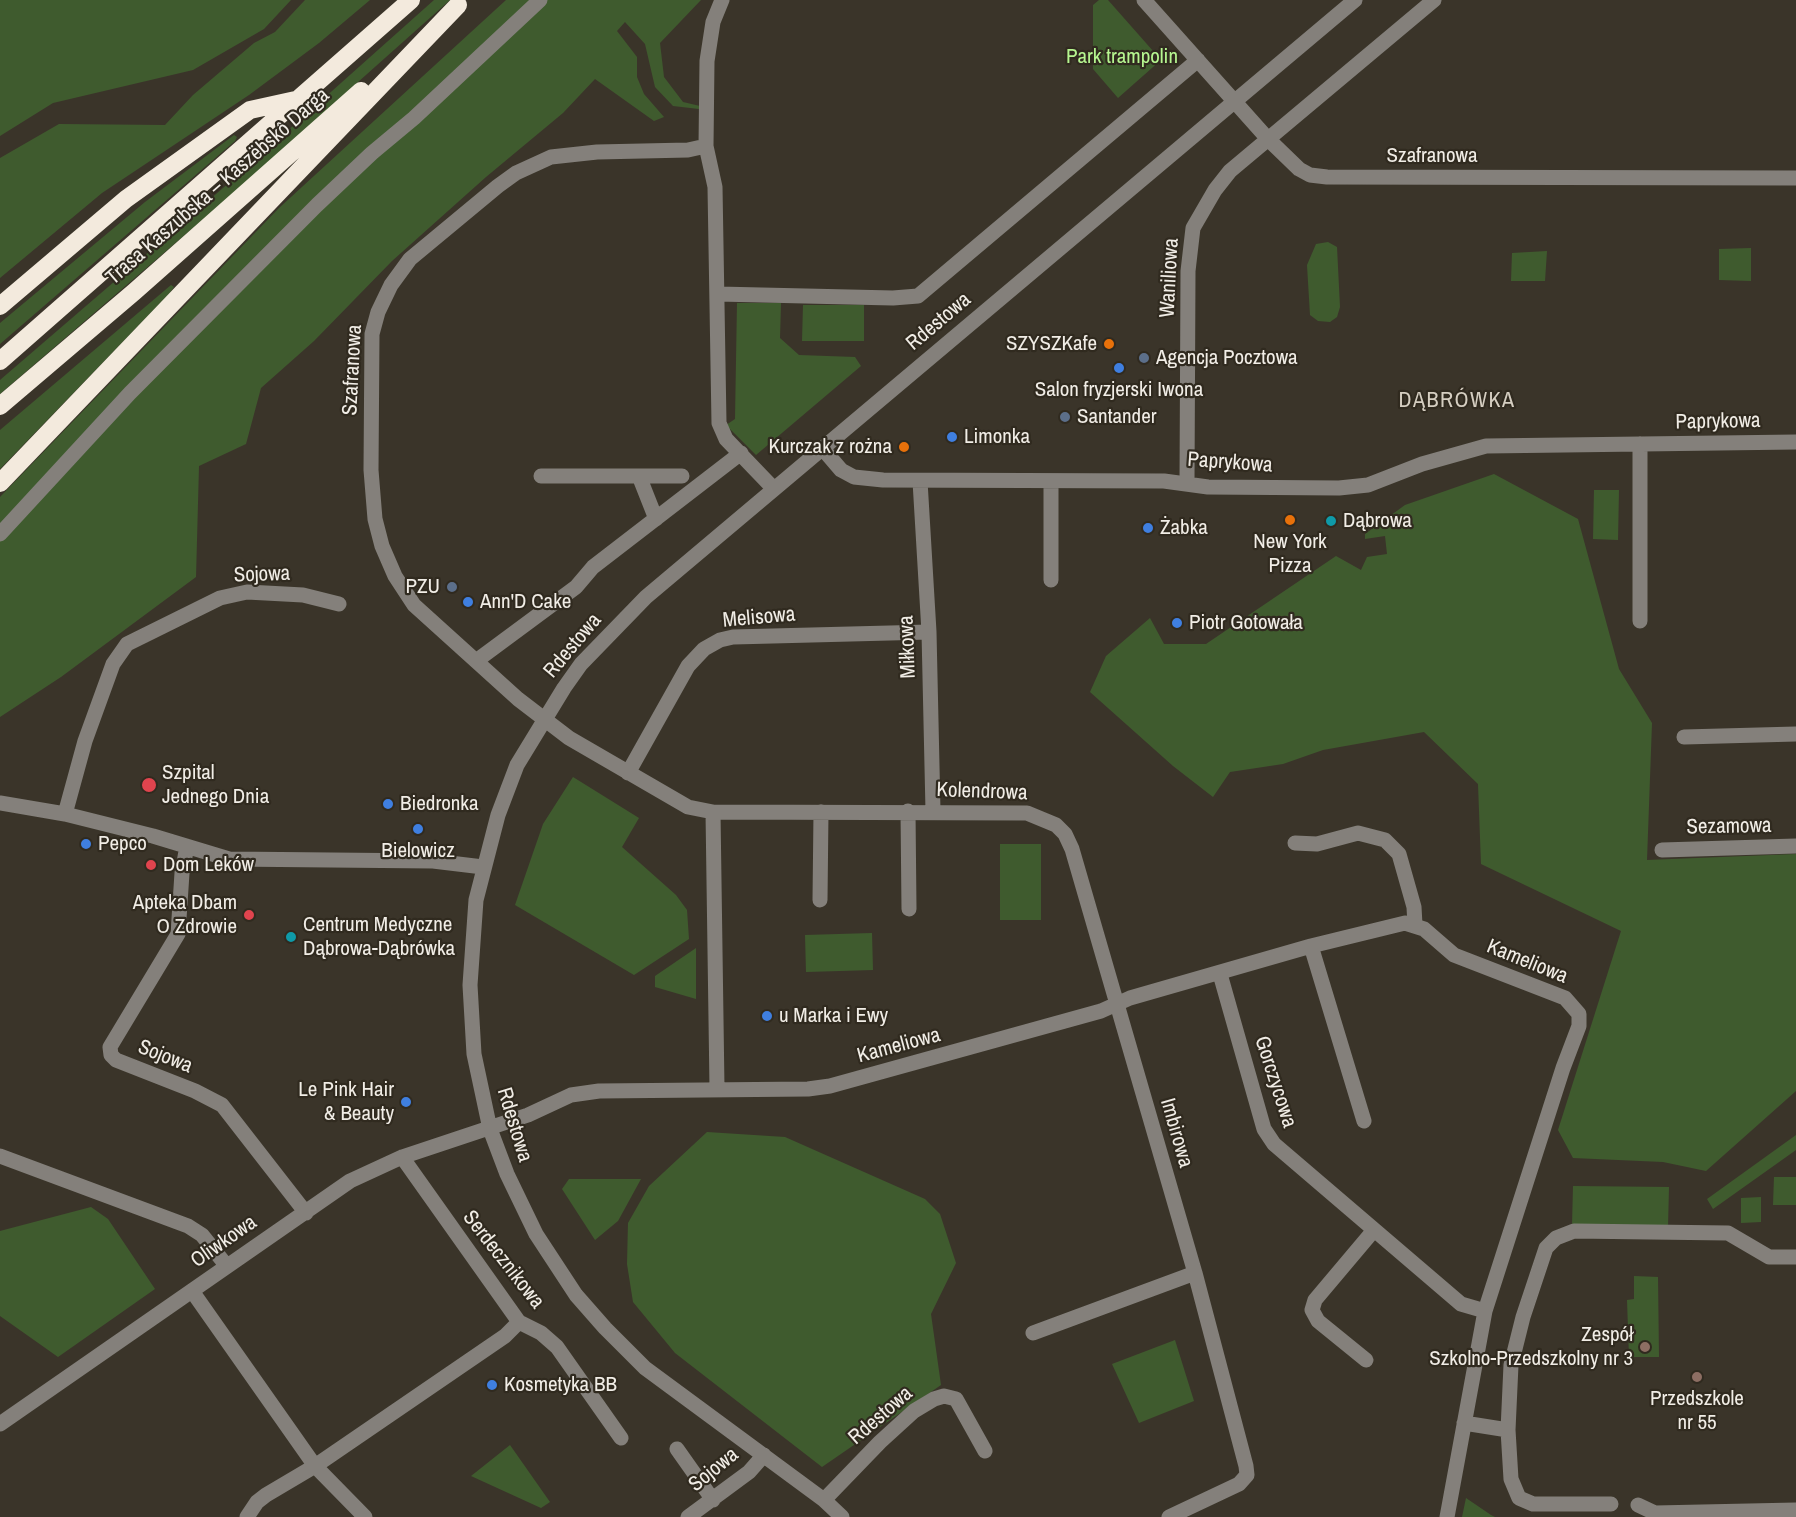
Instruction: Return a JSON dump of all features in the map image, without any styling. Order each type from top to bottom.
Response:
[{"type":"highway","name":"Trasa Kaszubska – Kaszëbskô Darga","points":[[0,361],[302,99],[411,0]]},
{"type":"highway","name":"Trasa Kaszubska – Kaszëbskô Darga","points":[[0,406],[134,292],[461,2]]},
{"type":"highway","points":[[0,483],[461,2]]},
{"type":"highway","points":[[0,306],[126,199],[250,110],[302,99]]},
{"type":"street","points":[[0,534],[130,393],[317,205],[540,0]]},
{"type":"street","points":[[722,0],[713,22],[707,61],[706,146],[715,187],[719,423],[726,439],[774,489]]},
{"type":"street","name":"Szafranowa","points":[[1144,0],[1268,139],[1299,169],[1327,177],[1796,178]]},
{"type":"street","name":"Rdestowa","points":[[842,1517],[824,1500],[645,1368],[605,1328],[576,1294],[536,1234],[507,1174],[490,1129],[474,1054],[470,985],[476,900],[483,867],[517,765],[543,720],[581,664],[646,597],[1355,0]]},
{"type":"street","name":"Waniliowa","points":[[1187,483],[1188,271],[1193,228],[1215,190],[1230,171],[1434,0]]},
{"type":"street","points":[[718,294],[918,296],[1198,60]]},
{"type":"street","name":"Szafranowa","points":[[543,720],[414,605],[395,576],[382,546],[375,519],[371,470],[372,334],[378,312],[392,285],[410,259],[516,173],[551,157],[597,152],[688,150],[706,146]]},
{"type":"street","name":"Paprykowa","points":[[823,449],[841,470],[854,477],[920,481],[1187,483],[1208,487],[1339,488],[1368,485],[1422,464],[1478,447],[1796,442]]},
{"type":"street","points":[[1640,444],[1640,621]]},
{"type":"street","points":[[476,661],[576,587],[593,567],[741,453]]},
{"type":"street","points":[[541,476],[682,476]]},
{"type":"street","points":[[639,476],[656,519]]},
{"type":"street","name":"Miłkowa","points":[[920,481],[929,632],[933,811]]},
{"type":"street","points":[[1050,580],[1051,481]]},
{"type":"street","name":"Sojowa","points":[[65,814],[85,741],[109,675],[117,654],[127,644],[220,598],[247,592],[303,595],[339,604]]},
{"type":"street","name":"Melisowa","points":[[628,773],[688,666],[704,649],[720,640],[732,637],[929,632]]},
{"type":"street","name":"Kolendrowa","points":[[543,720],[688,807],[713,812],[1027,813],[1056,825],[1065,834],[1072,849],[1116,1005]]},
{"type":"street","points":[[1684,737],[1796,734]]},
{"type":"street","points":[[0,803],[65,814],[241,861],[433,861],[483,867]]},
{"type":"street","points":[[908,811],[909,909]]},
{"type":"street","points":[[713,812],[717,1088]]},
{"type":"street","points":[[820,900],[821,812]]},
{"type":"street","points":[[1295,843],[1317,844],[1358,833],[1384,840],[1399,854],[1420,927]]},
{"type":"street","name":"Sojowa","points":[[187,846],[182,873],[178,934],[110,1047],[111,1055],[116,1060],[195,1091],[222,1105],[306,1213]]},
{"type":"street","name":"Sezamowa","points":[[1662,850],[1796,846]]},
{"type":"street","name":"Kameliowa","points":[[490,1129],[571,1095],[598,1090],[808,1089],[830,1086],[1101,1011],[1130,998],[1311,946],[1389,926],[1420,927],[1454,955],[1554,992],[1565,998],[1579,1014],[1579,1026],[1485,1311]]},
{"type":"street","points":[[1311,946],[1364,1122]]},
{"type":"street","name":"Gorczycowa","points":[[1220,974],[1264,1129],[1285,1155],[1461,1304],[1485,1311]]},
{"type":"street","name":"Imbirowa","points":[[1116,1005],[1195,1273],[1247,1475],[1239,1484],[1168,1517]]},
{"type":"street","name":"Oliwkowa","points":[[0,1424],[350,1181],[402,1157],[490,1129]]},
{"type":"street","points":[[0,1156],[188,1226],[202,1235],[226,1265]]},
{"type":"street","name":"Serdecznikowa","points":[[402,1157],[519,1322],[540,1333],[557,1347],[621,1438]]},
{"type":"street","points":[[1366,1360],[1318,1321],[1312,1310],[1315,1300],[1374,1230]]},
{"type":"street","points":[[1611,1504],[1533,1504],[1519,1498],[1511,1479],[1508,1430],[1511,1365],[1523,1317],[1546,1248],[1556,1238],[1574,1231],[1728,1233],[1769,1257],[1796,1257]]},
{"type":"street","points":[[1033,1333],[1195,1273]]},
{"type":"street","points":[[192,1291],[315,1466],[365,1517]]},
{"type":"street","points":[[1447,1517],[1485,1311]]},
{"type":"street","points":[[247,1517],[257,1502],[266,1495],[315,1466],[505,1336],[519,1322]]},
{"type":"street","name":"Rdestowa","points":[[824,1500],[880,1442],[914,1411],[934,1399],[944,1396],[956,1399],[985,1451]]},
{"type":"street","points":[[1464,1424],[1508,1430]]},
{"type":"street","points":[[676,1449],[713,1500]]},
{"type":"street","name":"Sojowa","points":[[688,1517],[749,1472],[764,1455]]},
{"type":"street","points":[[1638,1505],[1655,1513],[1796,1510]]},
{"type":"green space","points":[[0,0],[291,0],[264,29],[193,70],[53,103],[0,136]]},
{"type":"green space","points":[[305,0],[370,0],[319,43],[249,95],[102,193],[0,278],[0,158],[59,124],[165,125],[193,95],[254,43],[275,32]]},
{"type":"green space","points":[[434,0],[450,0],[237,190],[0,394],[0,380],[230,182]]},
{"type":"green space","points":[[506,0],[701,0],[660,43],[664,77],[683,102],[700,106],[699,109],[673,106],[655,87],[645,44],[625,22],[617,31],[637,57],[637,77],[644,94],[664,117],[654,121],[595,79],[563,113],[486,177],[392,261],[314,341],[261,388],[246,444],[199,466],[196,577],[61,677],[0,717],[0,497],[279,208]]},
{"type":"green space","name":"Park trampolin","points":[[1099,0],[1108,0],[1161,60],[1118,98],[1093,69],[1093,5]]},
{"type":"green space","points":[[234,135],[237,137],[235,141],[0,344],[0,323],[145,202]]},
{"type":"green space","points":[[1328,242],[1337,247],[1340,307],[1337,317],[1330,322],[1318,321],[1310,315],[1307,265],[1316,244]]},
{"type":"green space","points":[[1751,248],[1751,281],[1719,280],[1719,249]]},
{"type":"green space","points":[[1547,251],[1545,281],[1511,281],[1512,253]]},
{"type":"green space","points":[[171,285],[174,287],[169,294],[0,469],[0,430]]},
{"type":"green space","points":[[737,303],[781,303],[780,338],[799,355],[855,357],[861,366],[756,455],[726,425],[735,419]]},
{"type":"green space","points":[[803,305],[864,305],[864,341],[802,341]]},
{"type":"green space","points":[[1494,474],[1578,519],[1619,669],[1652,723],[1647,860],[1796,854],[1796,1091],[1706,1171],[1663,1162],[1573,1158],[1558,1130],[1621,931],[1481,864],[1478,784],[1424,732],[1323,750],[1283,764],[1230,772],[1213,797],[1173,766],[1090,692],[1106,656],[1150,618],[1164,644],[1206,644],[1336,556],[1361,570],[1367,557],[1387,554],[1385,536],[1365,539],[1365,534],[1405,505]]},
{"type":"green space","points":[[1594,490],[1619,490],[1618,540],[1593,539]]},
{"type":"green space","points":[[573,777],[639,818],[622,847],[676,895],[687,910],[689,939],[634,975],[515,905],[543,824]]},
{"type":"green space","points":[[1000,844],[1041,844],[1041,920],[1000,920]]},
{"type":"green space","points":[[872,933],[873,970],[806,972],[805,935]]},
{"type":"green space","points":[[696,948],[696,999],[655,987],[655,976]]},
{"type":"green space","points":[[707,1132],[785,1137],[925,1199],[940,1214],[956,1263],[931,1314],[941,1385],[822,1467],[675,1353],[633,1302],[627,1264],[628,1223],[649,1186]]},
{"type":"green space","points":[[1796,1135],[1796,1150],[1713,1209],[1707,1199]]},
{"type":"green space","points":[[1774,1177],[1796,1177],[1796,1205],[1773,1205]]},
{"type":"green space","points":[[569,1179],[641,1179],[618,1221],[595,1240],[562,1189]]},
{"type":"green space","points":[[1573,1186],[1669,1187],[1668,1227],[1572,1226]]},
{"type":"green space","points":[[1761,1197],[1761,1222],[1741,1223],[1741,1198]]},
{"type":"green space","points":[[91,1207],[108,1219],[155,1289],[58,1357],[0,1316],[0,1231]]},
{"type":"green space","points":[[1634,1276],[1658,1277],[1659,1357],[1629,1357],[1627,1300],[1634,1299]]},
{"type":"green space","points":[[1175,1340],[1194,1401],[1139,1423],[1112,1364]]},
{"type":"green space","points":[[510,1445],[550,1502],[541,1508],[471,1476]]},
{"type":"green space","points":[[1466,1498],[1491,1515],[1495,1517],[1462,1517]]},
{"type":"place","name":"SZYSZKafe","points":[[1109,344]]},
{"type":"place","name":"Agencja Pocztowa","points":[[1144,358]]},
{"type":"place","name":"Salon fryzjerski Iwona","points":[[1119,368]]},
{"type":"place","name":"Santander","points":[[1065,417]]},
{"type":"place","name":"Limonka","points":[[952,437]]},
{"type":"place","name":"Kurczak z rożna","points":[[904,447]]},
{"type":"place","name":"New York Pizza","points":[[1290,520]]},
{"type":"place","name":"Dąbrowa","points":[[1331,521]]},
{"type":"place","name":"Żabka","points":[[1148,528]]},
{"type":"place","name":"PZU","points":[[452,587]]},
{"type":"place","name":"Ann'D Cake","points":[[468,602]]},
{"type":"place","name":"Piotr Gotowała","points":[[1177,623]]},
{"type":"place","name":"Szpital Jednego Dnia","points":[[149,785]]},
{"type":"place","name":"Biedronka","points":[[388,804]]},
{"type":"place","name":"Bielowicz","points":[[418,829]]},
{"type":"place","name":"Pepco","points":[[86,844]]},
{"type":"place","name":"Dom Leków","points":[[151,865]]},
{"type":"place","name":"Apteka Dbam O Zdrowie","points":[[249,915]]},
{"type":"place","name":"Centrum Medyczne Dąbrowa-Dąbrówka","points":[[291,937]]},
{"type":"place","name":"u Marka i Ewy","points":[[767,1016]]},
{"type":"place","name":"Le Pink Hair & Beauty","points":[[406,1102]]},
{"type":"place","name":"Zespół Szkolno-Przedszkolny nr 3","points":[[1645,1347]]},
{"type":"place","name":"Przedszkole nr 55","points":[[1697,1377]]},
{"type":"place","name":"Kosmetyka BB","points":[[492,1385]]},
{"type":"district","name":"DĄBRÓWKA","points":[[1457,401]]}]
